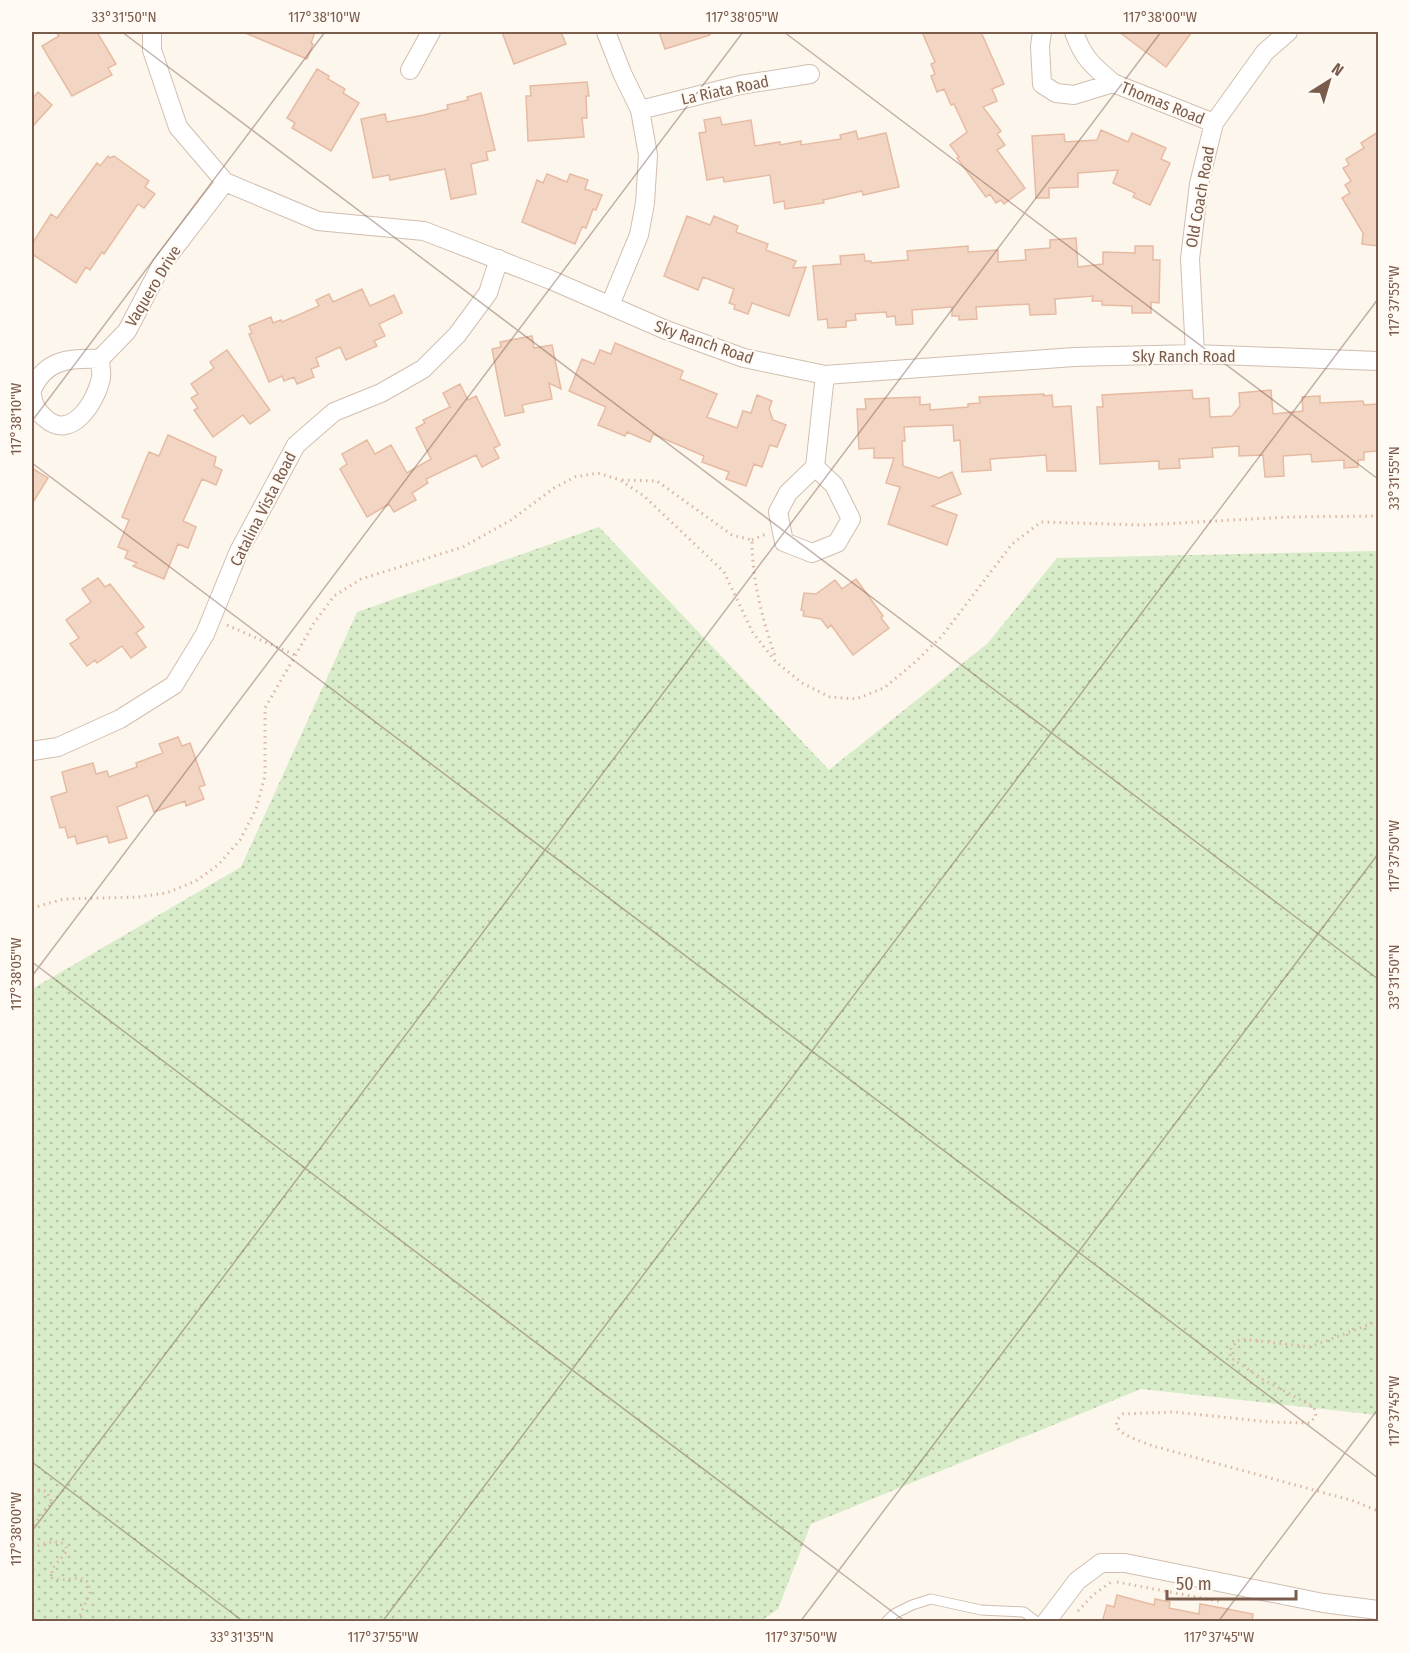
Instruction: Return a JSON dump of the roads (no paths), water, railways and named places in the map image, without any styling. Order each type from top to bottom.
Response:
[{"type":"street","name":"Sky Ranch Road","points":[[152,32],[152,50],[178,127],[225,182],[318,221],[424,231],[499,259],[666,330],[744,358],[825,375],[1074,357],[1195,354],[1378,361]]},
{"type":"street","points":[[410,70],[431,32]]},
{"type":"street","points":[[606,32],[640,110],[648,155],[645,203],[639,235],[610,305]]},
{"type":"street","name":"Thomas Road","points":[[1042,32],[1040,46],[1042,84],[1056,93],[1074,95],[1113,83]]},
{"type":"street","name":"Thomas Road","points":[[1074,32],[1080,50],[1094,67],[1113,83],[1214,123]]},
{"type":"street","name":"Old Coach Road","points":[[1195,354],[1190,259],[1199,184],[1214,123],[1265,52],[1288,32]]},
{"type":"street","name":"La Riata Road","points":[[640,110],[740,85],[810,74]]},
{"type":"street","name":"Vaquero Drive","points":[[100,359],[127,332],[162,264],[225,182]]},
{"type":"street","name":"Catalina Vista Road","points":[[32,751],[58,747],[120,719],[174,685],[206,634],[239,551],[296,445],[334,412],[381,393],[423,369],[457,334],[488,294],[499,259]]},
{"type":"street","points":[[80,358],[100,359],[100,379],[92,399],[84,414],[72,424],[61,427],[37,411],[32,392],[43,371],[55,363],[80,358]]},
{"type":"street","points":[[815,467],[834,485],[851,519],[837,543],[812,553],[784,542],[778,512],[788,493],[815,467],[825,375]]},
{"type":"street","points":[[1046,1622],[1077,1581],[1101,1563],[1125,1563],[1323,1603],[1378,1610]]},
{"type":"lane","points":[[886,1622],[894,1614],[931,1599],[981,1610],[1024,1612],[1037,1622]]}]
